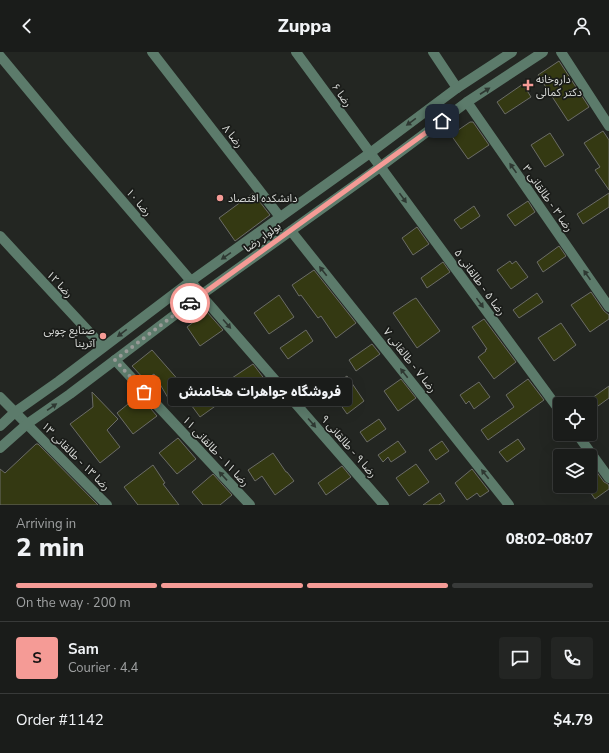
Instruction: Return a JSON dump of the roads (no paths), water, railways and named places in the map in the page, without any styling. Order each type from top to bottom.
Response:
[{"type":"street","name":"رضا ۸","points":[[152,52],[280,217]]},
{"type":"street","name":"رضا ۶","points":[[296,52],[380,167]]},
{"type":"street","points":[[433,52],[457,88]]},
{"type":"street","name":"بولوار رضا","points":[[0,426],[15,412],[190,281],[370,153],[457,88],[512,52]]},
{"type":"street","name":"بولوار رضا","points":[[0,448],[27,424],[70,394],[201,295],[380,167],[467,102],[544,52]]},
{"type":"street","points":[[561,52],[609,126]]},
{"type":"street","name":"رضا ۱۰","points":[[0,56],[201,295]]},
{"type":"street","name":"رضا ۳ - طالقانی ۳","points":[[467,102],[609,307]]},
{"type":"street","name":"رضا ۵ - طالقانی ۵","points":[[380,167],[553,402]]},
{"type":"street","name":"رضا ۷ - طالقانی ۷","points":[[291,231],[509,505]]},
{"type":"street","name":"رضا ۱۲","points":[[0,236],[103,347]]},
{"type":"street","name":"رضا ۹ - طالقانی ۹","points":[[201,295],[384,505]]},
{"type":"street","name":"رضا ۱۱ - طالقانی ۱۱","points":[[115,360],[250,505]]},
{"type":"street","name":"رضا ۱۳ - طالقانی ۱۳","points":[[0,397],[108,505]]},
{"type":"street","points":[[582,441],[609,478]]},
{"type":"place","name":"داروخانه دکتر کمالی","points":[[528,85]]},
{"type":"place","name":"دانشکده اقتصاد","points":[[220,198]]},
{"type":"place","name":"صنایع چوبی آترینا","points":[[103,336]]},
{"type":"place","name":"فروشگاه جواهرات هخامنش","points":[[144,392]]}]
